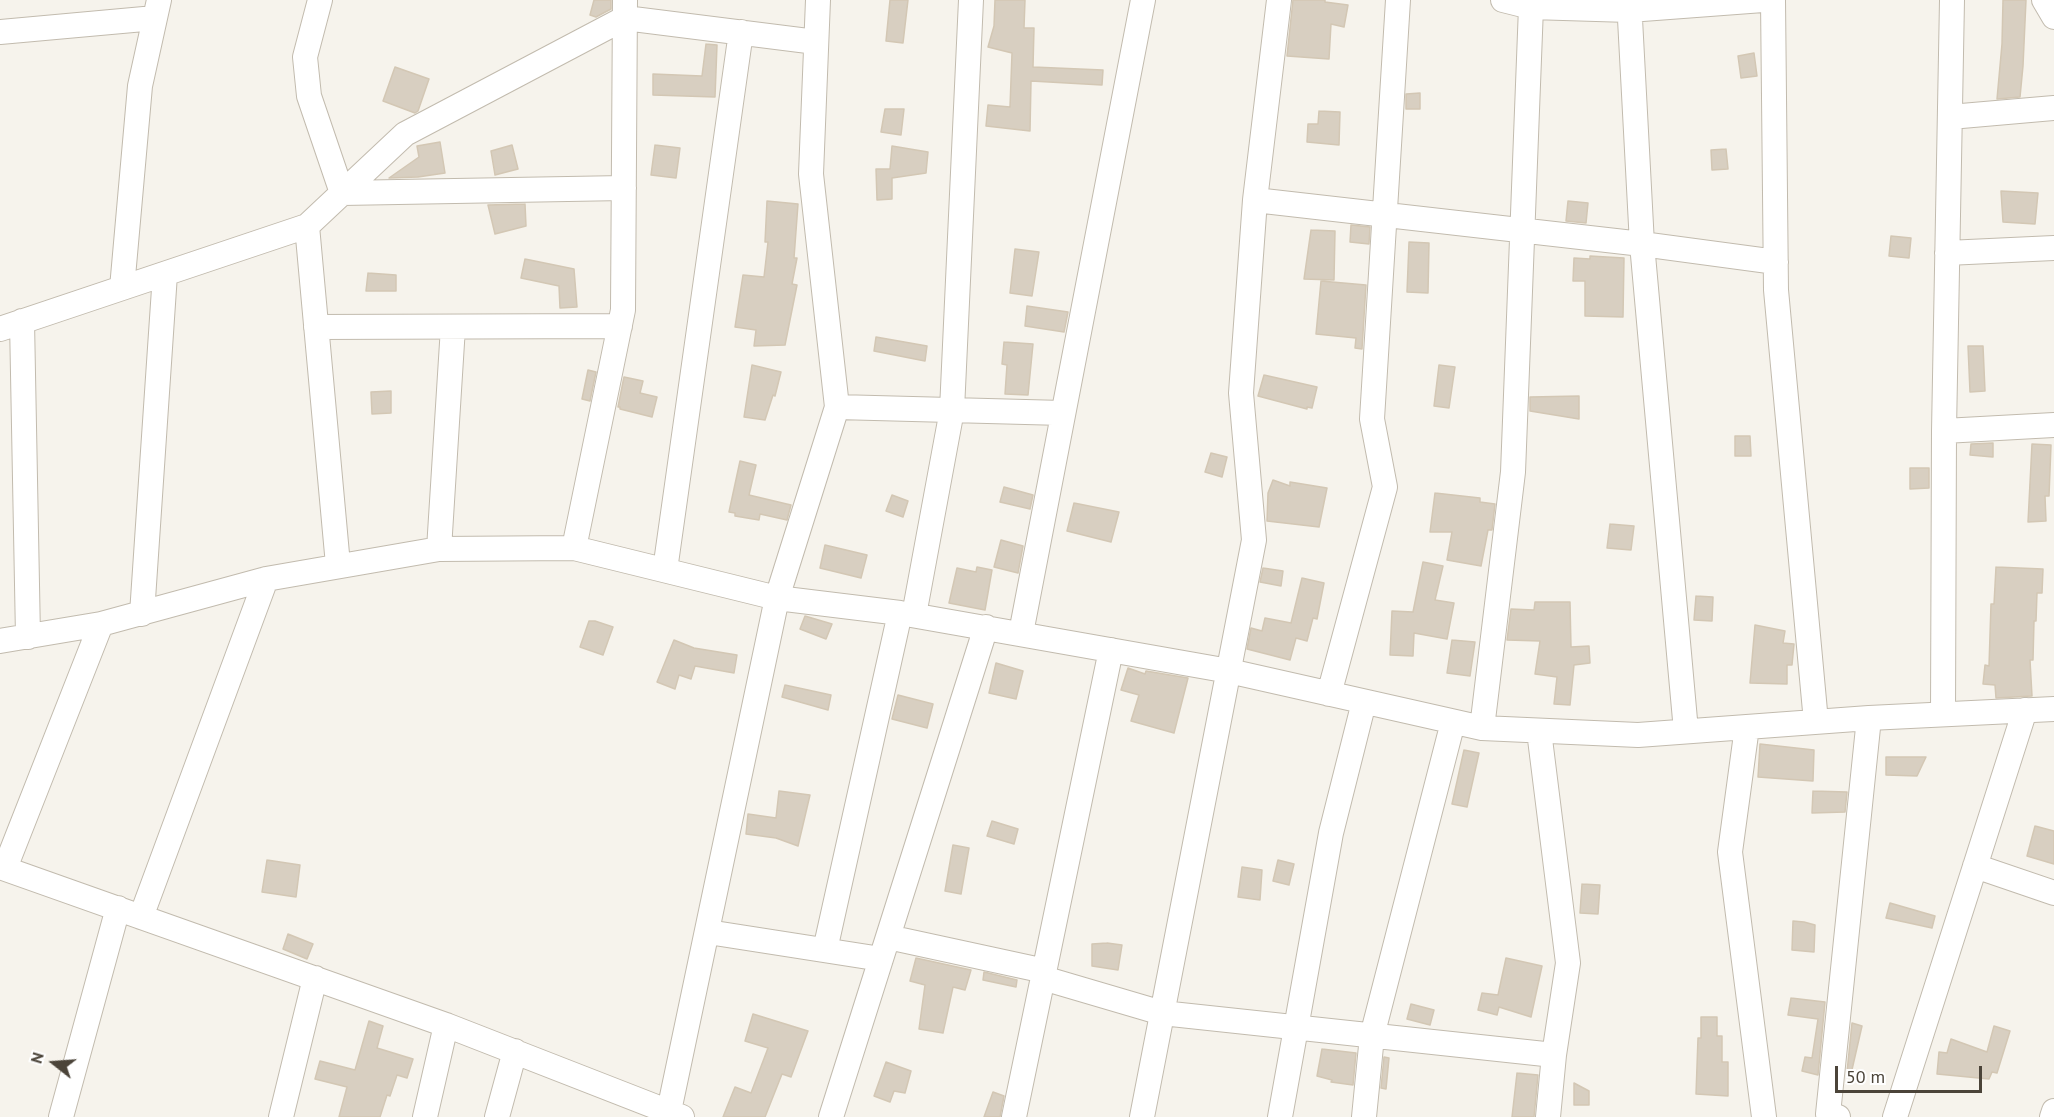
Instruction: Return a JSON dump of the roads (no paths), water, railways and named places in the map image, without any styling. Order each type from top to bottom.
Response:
[{"type":"street","points":[[320,0],[305,57],[309,96],[342,193]]},
{"type":"street","points":[[101,624],[3,868],[446,1025],[515,1052],[629,1107],[676,1114],[708,932],[777,598],[837,407],[811,174],[818,0]]},
{"type":"street","points":[[825,950],[907,614],[952,410],[970,0]]},
{"type":"street","points":[[1021,633],[1143,0]]},
{"type":"street","points":[[1142,1117],[1254,540],[1241,393],[1255,200],[1279,0]]},
{"type":"street","points":[[1329,694],[1385,487],[1372,419],[1398,0]]},
{"type":"street","points":[[1503,0],[1531,7],[1760,0]]},
{"type":"street","points":[[1773,0],[1776,290],[1816,722]]},
{"type":"street","points":[[1943,714],[1944,431],[1952,0]]},
{"type":"street","points":[[2044,0],[2054,17]]},
{"type":"street","points":[[1629,5],[1642,244],[1686,732]]},
{"type":"street","points":[[1482,728],[1513,472],[1531,7]]},
{"type":"street","points":[[0,32],[157,9],[140,86],[122,288]]},
{"type":"street","points":[[574,548],[623,310],[625,9]]},
{"type":"street","points":[[28,637],[11,325],[307,226],[405,134],[625,9],[741,32],[816,42]]},
{"type":"street","points":[[665,570],[741,32]]},
{"type":"street","points":[[1950,117],[2054,108]]},
{"type":"street","points":[[342,193],[624,189]]},
{"type":"street","points":[[1255,200],[1642,244],[1776,262]]},
{"type":"street","points":[[307,226],[338,565]]},
{"type":"street","points":[[1947,253],[2054,248]]},
{"type":"street","points":[[142,614],[165,274]]},
{"type":"street","points":[[316,327],[620,326]]},
{"type":"street","points":[[439,549],[453,327]]},
{"type":"street","points":[[837,407],[1063,413]]},
{"type":"street","points":[[1944,431],[2054,425]]},
{"type":"street","points":[[0,641],[101,624],[266,579],[338,565],[439,549],[574,548],[777,598],[907,614],[1229,671],[1482,728],[1638,735],[1869,718],[2054,709]]},
{"type":"street","points":[[141,917],[266,579]]},
{"type":"street","points":[[831,1117],[986,627]]},
{"type":"street","points":[[1014,1117],[1111,650]]},
{"type":"street","points":[[1280,1117],[1331,833],[1364,702]]},
{"type":"street","points":[[1895,1117],[2025,710]]},
{"type":"street","points":[[1838,1117],[1828,1114],[1869,718]]},
{"type":"street","points":[[1364,1117],[1372,1036],[1453,722]]},
{"type":"street","points":[[1747,727],[1731,852],[1764,1117]]},
{"type":"street","points":[[1539,731],[1568,963],[1554,1055],[1548,1117]]},
{"type":"street","points":[[1975,866],[2054,893]]},
{"type":"street","points":[[62,1117],[118,908]]},
{"type":"street","points":[[708,932],[825,950],[884,948],[1044,974],[1162,1013],[1554,1055]]},
{"type":"street","points":[[281,1117],[315,978]]},
{"type":"street","points":[[425,1117],[446,1025]]},
{"type":"street","points":[[497,1117],[515,1052]]},
{"type":"street","points":[[2052,1117],[2054,1111]]}]
